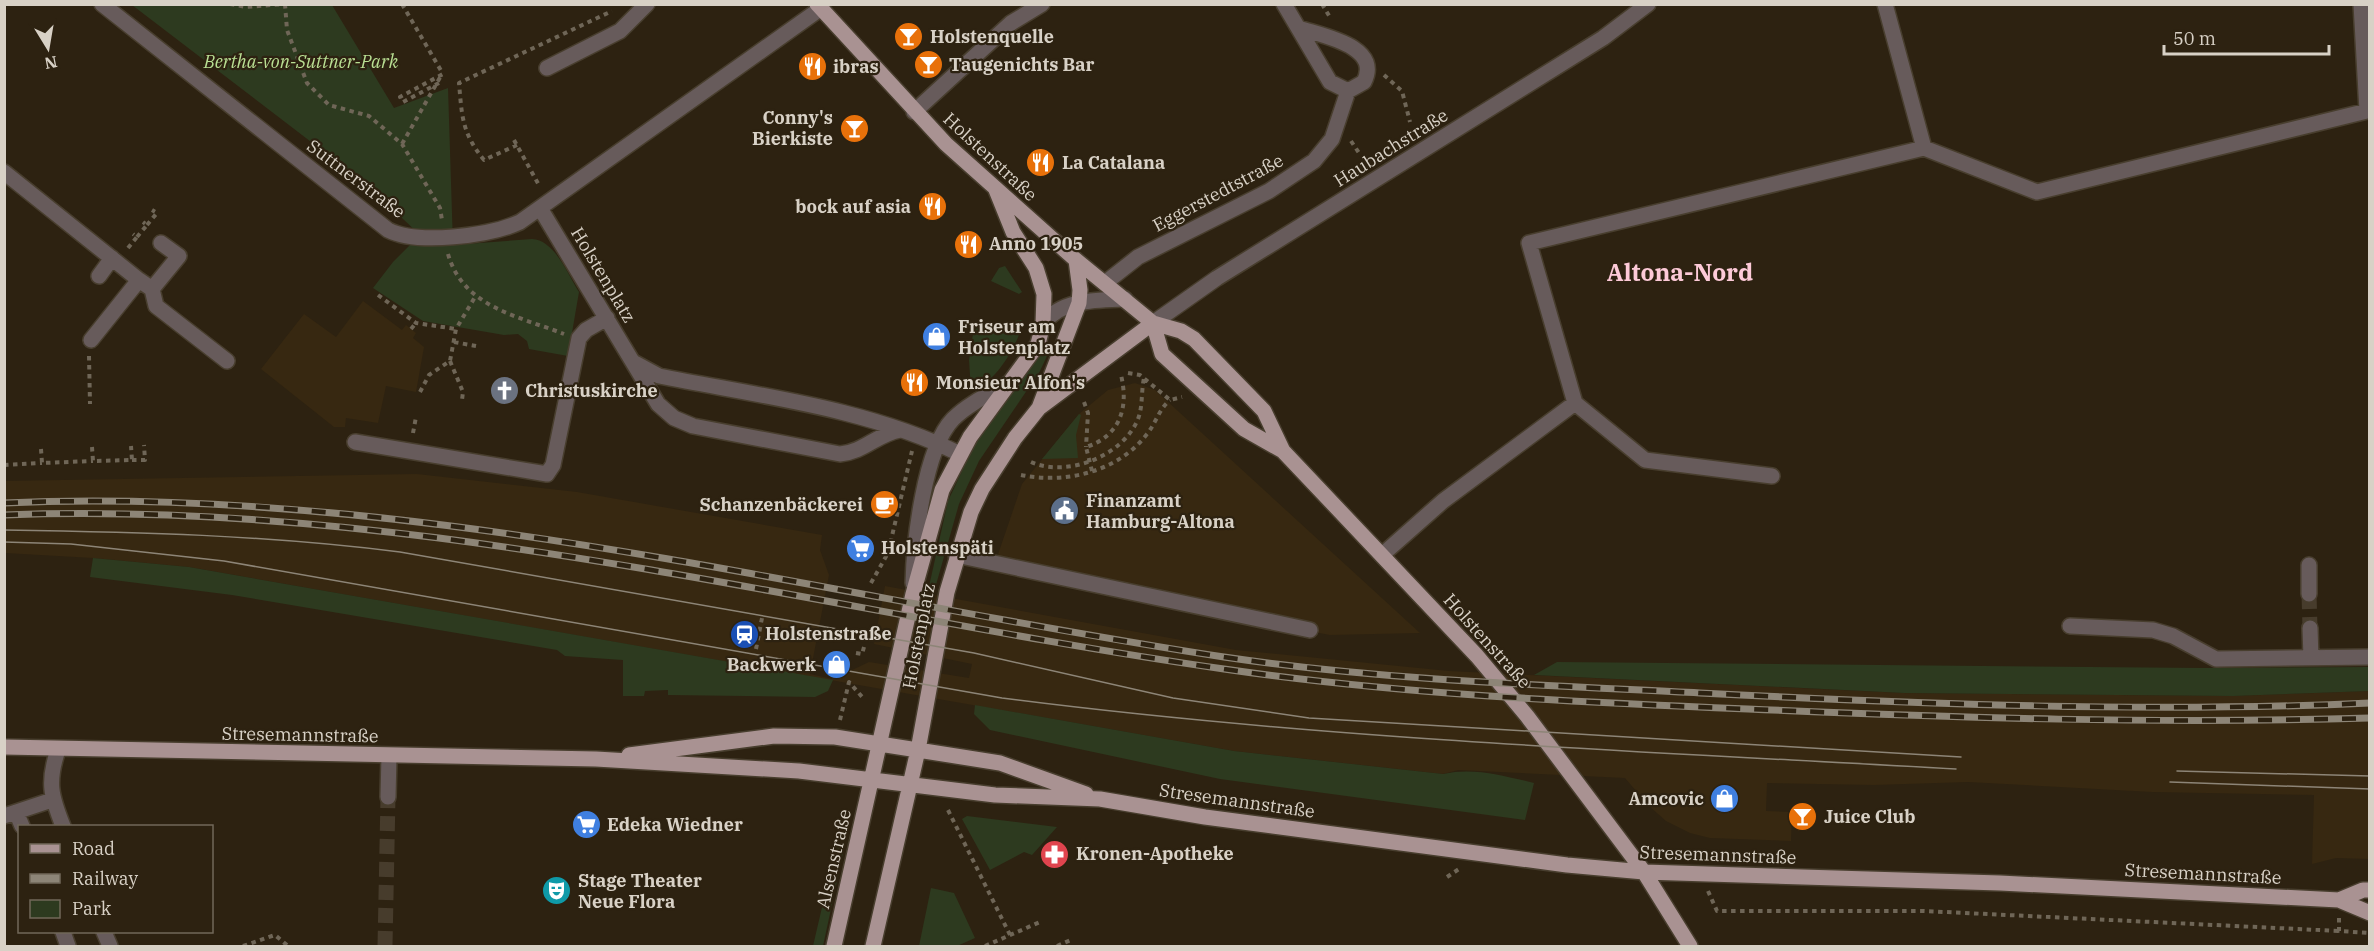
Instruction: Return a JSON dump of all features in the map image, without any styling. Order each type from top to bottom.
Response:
[{"type":"main road","name":"Holstenstraße","points":[[818,7],[914,111],[996,190],[1153,323],[1181,331],[1194,339],[1264,411],[1284,451],[1477,656],[1527,717],[1644,872],[1690,946]]},
{"type":"main road","name":"Holstenplatz","points":[[871,781],[913,594],[942,490],[960,454],[1038,344],[1043,324],[1045,305],[1041,281],[1029,255],[1013,232],[996,190]]},
{"type":"main road","name":"Holstenplatz","points":[[1039,408],[1079,303],[1079,273],[1076,260]]},
{"type":"main road","name":"Holstenstraße","points":[[1153,323],[1162,354],[1244,429],[1284,451]]},
{"type":"main road","name":"Holstenplatz","points":[[910,785],[956,555],[982,489],[1015,438],[1039,408],[1153,323]]},
{"type":"main road","name":"Stresemannstraße","points":[[596,759],[774,736],[835,736],[1000,763],[1100,798]]},
{"type":"main road","name":"Stresemannstraße","points":[[4,747],[58,750],[596,759],[799,771],[994,795],[1100,798],[1251,824],[1567,866],[1644,872],[1970,882],[2339,900],[2370,913]]},
{"type":"main road","name":"Alsenstraße","points":[[834,946],[871,781]]},
{"type":"main road","points":[[873,946],[910,785]]},
{"type":"main road","name":"Stresemannstraße","points":[[2339,900],[2363,890],[2370,890]]},
{"type":"street","name":"Suttnerstraße","points":[[102,4],[398,235],[422,238],[496,231],[520,222],[818,7]]},
{"type":"street","points":[[547,68],[620,31],[647,4]]},
{"type":"street","points":[[914,111],[1011,23],[1042,4]]},
{"type":"street","points":[[1284,4],[1330,82],[1348,91]]},
{"type":"street","name":"Haubachstraße","points":[[1153,323],[1217,278],[1603,38],[1648,4]]},
{"type":"street","points":[[1885,4],[1924,148]]},
{"type":"street","points":[[1773,476],[1645,460],[1575,403],[1529,243],[1924,148],[2037,192],[2367,111],[2361,4]]},
{"type":"street","points":[[1299,28],[1358,51],[1366,59],[1368,72]]},
{"type":"street","name":"Eggerstedtstraße","points":[[1105,282],[1138,257],[1269,190],[1314,161],[1332,139],[1348,91],[1360,86],[1368,72]]},
{"type":"street","points":[[4,172],[152,290],[156,306],[226,361]]},
{"type":"street","name":"Holstenplatz","points":[[544,205],[658,404],[674,418],[693,426],[840,454],[858,451],[883,435],[900,430]]},
{"type":"street","points":[[152,290],[179,256],[161,243]]},
{"type":"street","points":[[99,276],[112,258]]},
{"type":"street","points":[[91,340],[139,280]]},
{"type":"street","points":[[1043,324],[1050,316],[1079,303],[1125,299]]},
{"type":"street","points":[[355,442],[547,474],[551,470],[557,448],[579,338],[586,330],[607,318]]},
{"type":"street","points":[[633,362],[659,376],[859,416],[938,443],[960,454]]},
{"type":"street","name":"Holstenplatz","points":[[913,594],[914,548],[930,468],[938,443],[946,428],[963,411],[1014,380]]},
{"type":"street","points":[[1382,555],[1443,501],[1575,403]]},
{"type":"street","points":[[956,555],[1310,630]]},
{"type":"street","points":[[2309,565],[2309,594]]},
{"type":"street","points":[[2070,626],[2153,630],[2172,636],[2216,659],[2370,657]]},
{"type":"street","points":[[2310,628],[2311,658]]},
{"type":"street","points":[[58,750],[50,775],[52,800],[63,825]]},
{"type":"street","points":[[388,797],[389,756]]},
{"type":"street","points":[[14,818],[52,800]]},
{"type":"path","points":[[230,4],[246,8],[284,4],[286,30],[307,82]]},
{"type":"path","points":[[402,4],[442,74]]},
{"type":"path","points":[[517,145],[484,160],[469,141],[461,111],[459,83],[616,9]]},
{"type":"path","points":[[1368,72],[1381,74],[1402,91],[1410,122]]},
{"type":"path","points":[[402,144],[442,74]]},
{"type":"path","points":[[439,82],[403,102],[400,97],[442,74]]},
{"type":"path","points":[[514,140],[544,205]]},
{"type":"path","points":[[1352,143],[1359,153]]},
{"type":"path","points":[[128,248],[135,236],[157,213],[152,210]]},
{"type":"path","points":[[378,295],[416,323],[456,329]]},
{"type":"path","points":[[462,400],[463,392],[450,361],[456,329],[475,297]]},
{"type":"path","points":[[411,329],[416,323]]},
{"type":"path","points":[[90,404],[89,349],[91,340]]},
{"type":"path","points":[[454,342],[476,346]]},
{"type":"path","points":[[420,392],[429,375],[450,361]]},
{"type":"path","points":[[1128,373],[1144,378],[1170,400]]},
{"type":"path","points":[[1086,447],[1107,436],[1120,421],[1125,401],[1121,375]]},
{"type":"path","points":[[1031,462],[1048,468],[1089,461],[1114,448],[1131,432],[1141,412],[1144,378]]},
{"type":"path","points":[[1022,475],[1052,479],[1092,471],[1120,459],[1135,448],[1148,433],[1170,400],[1203,392]]},
{"type":"path","points":[[1084,402],[1088,412],[1086,447],[1092,471]]},
{"type":"path","points":[[871,583],[888,553],[916,435]]},
{"type":"path","points":[[4,465],[145,460],[144,445]]},
{"type":"path","points":[[131,446],[132,460]]},
{"type":"path","points":[[92,447],[93,461]]},
{"type":"path","points":[[41,449],[42,463]]},
{"type":"path","points":[[756,649],[762,618]]},
{"type":"path","points":[[856,653],[862,654],[864,647]]},
{"type":"path","points":[[840,720],[849,682],[864,699]]},
{"type":"path","points":[[948,810],[1010,935]]},
{"type":"path","points":[[1718,911],[1924,910],[2339,931]]},
{"type":"path","points":[[985,946],[1040,922]]},
{"type":"path","points":[[243,946],[275,935],[288,946]]},
{"type":"path","points":[[1057,946],[1073,939]]},
{"type":"shaded area","points":[[363,301],[402,330],[406,325],[416,333],[413,338],[424,347],[416,392],[386,386],[378,423],[346,418],[345,427],[334,427],[261,369],[304,314],[336,337]]},
{"type":"shaded area","points":[[1135,383],[1155,390],[1420,633],[1330,635],[992,572],[1022,484],[1079,414],[1108,390]]},
{"type":"shaded area","points":[[417,474],[577,492],[822,535],[820,550],[829,575],[810,674],[833,679],[869,662],[969,678],[972,664],[874,644],[885,586],[1236,650],[1449,671],[1904,693],[2233,696],[2369,691],[2369,859],[2336,858],[2312,864],[2314,795],[2152,792],[1968,782],[1874,785],[1767,783],[1766,811],[1792,812],[1791,841],[1710,838],[1690,833],[1666,821],[1649,806],[1625,778],[1458,770],[1443,774],[1234,751],[189,567],[5,553],[4,481]]},
{"type":"green space","name":"Bertha-von-Suttner-Park","points":[[132,5],[332,5],[394,108],[448,88],[453,245],[532,239],[548,245],[579,292],[568,356],[529,349],[527,341],[518,334],[504,335],[423,321],[373,288],[393,262],[420,235],[366,184]]},
{"type":"green space","points":[[1005,266],[1022,292],[1019,294],[991,281],[999,268]]},
{"type":"green space","points":[[1021,320],[1023,322],[1016,342],[1004,363],[989,380],[971,390],[969,360],[974,327]]},
{"type":"green space","points":[[1043,352],[1047,356],[1040,371],[979,461],[959,504],[934,592],[928,591],[948,501],[976,441]]},
{"type":"green space","points":[[1079,414],[1081,415],[1076,435],[1078,458],[1042,459]]},
{"type":"green space","points":[[93,558],[189,567],[833,680],[828,691],[815,697],[668,695],[668,690],[645,691],[644,696],[623,696],[623,660],[565,656],[557,650],[232,595],[90,577]]},
{"type":"green space","points":[[1557,662],[2203,668],[2369,667],[2370,691],[2233,696],[1904,693],[1534,675]]},
{"type":"green space","points":[[975,705],[1234,751],[1443,774],[1478,772],[1534,783],[1525,820],[1220,779],[990,730],[974,714]]},
{"type":"green space","points":[[967,816],[1057,827],[1032,855],[1024,852],[990,870],[962,819]]},
{"type":"green space","points":[[837,843],[845,844],[823,946],[813,946]]},
{"type":"green space","points":[[931,888],[954,893],[975,938],[957,946],[919,946]]},
{"type":"tunnel","points":[[2309,594],[2310,628]]},
{"type":"tunnel","points":[[385,946],[388,797]]},
{"type":"tram line","points":[[4,530],[153,533],[252,538],[400,552],[974,653],[1173,698],[1309,718],[1961,757]]},
{"type":"tram line","points":[[4,542],[71,544],[224,561],[1002,698],[1121,712],[1359,734],[1956,769]]},
{"type":"tram line","points":[[2177,771],[2370,776]]},
{"type":"tram line","points":[[2170,782],[2370,789]]},
{"type":"railway","points":[[4,503],[158,502],[311,511],[464,528],[617,550],[1224,657],[1342,671],[1462,681],[1951,704],[2203,707],[2370,703]]},
{"type":"railway","points":[[4,515],[158,515],[312,524],[465,541],[617,564],[1072,645],[1224,669],[1420,691],[1617,703],[1981,717],[2136,720],[2370,718]]},
{"type":"place","name":"Holstenquelle","points":[[909,37]]},
{"type":"place","name":"Taugenichts Bar","points":[[928,65]]},
{"type":"place","name":"ibras","points":[[812,67]]},
{"type":"place","name":"Conny's Bierkiste","points":[[854,128]]},
{"type":"place","name":"La Catalana","points":[[1041,163]]},
{"type":"place","name":"bock auf asia","points":[[932,207]]},
{"type":"place","name":"Anno 1905","points":[[968,244]]},
{"type":"place","name":"Friseur am Holstenplatz","points":[[937,337]]},
{"type":"place","name":"Monsieur Alfon's","points":[[915,383]]},
{"type":"place","name":"Christuskirche","points":[[504,391]]},
{"type":"place","name":"Schanzenbäckerei","points":[[884,505]]},
{"type":"place","name":"Finanzamt Hamburg-Altona","points":[[1065,511]]},
{"type":"place","name":"Holstenspäti","points":[[860,548]]},
{"type":"place","name":"Holstenstraße","points":[[744,634]]},
{"type":"place","name":"Backwerk","points":[[837,665]]},
{"type":"place","name":"Amcovic","points":[[1725,799]]},
{"type":"place","name":"Juice Club","points":[[1803,817]]},
{"type":"place","name":"Edeka Wiedner","points":[[586,825]]},
{"type":"place","name":"Kronen-Apotheke","points":[[1055,854]]},
{"type":"place","name":"Stage Theater Neue Flora","points":[[557,891]]},
{"type":"district","name":"Altona-Nord","points":[[1680,273]]}]
